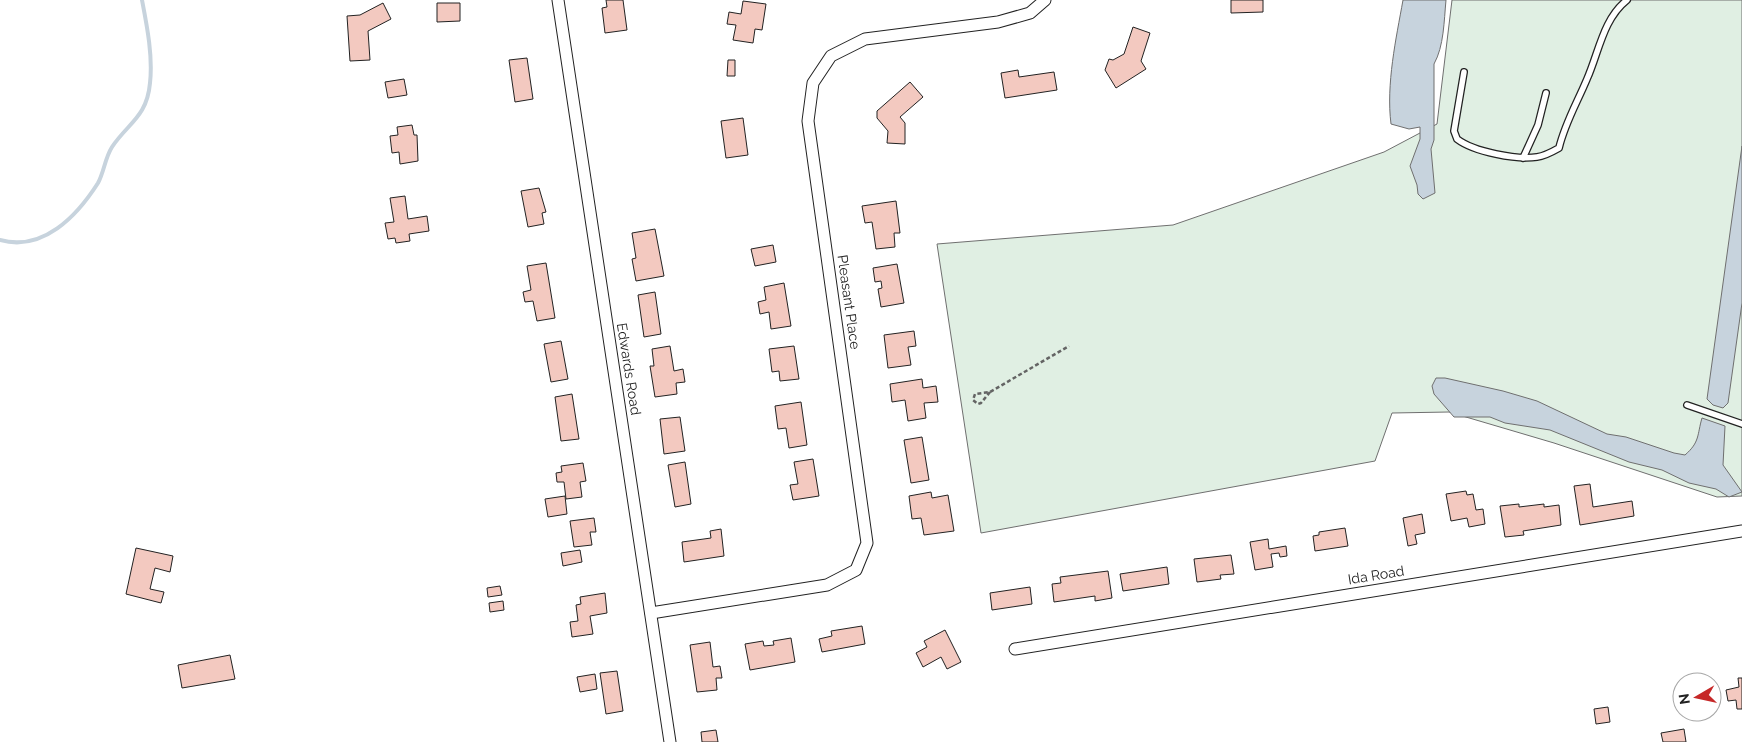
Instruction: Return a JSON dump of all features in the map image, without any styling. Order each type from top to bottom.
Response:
[{"type":"street","name":"Edwards Road","points":[[558,0],[670,742]]},
{"type":"street","name":"Pleasant Place","points":[[651,613],[827,585],[856,570],[867,543],[808,121],[813,83],[831,56],[865,39],[998,22],[1030,13],[1045,0]]},
{"type":"street","name":"Ida Road","points":[[1015,649],[1742,531]]},
{"type":"lane","points":[[1464,72],[1454,131],[1457,140],[1474,148],[1523,158],[1538,157],[1559,148],[1563,129],[1587,80],[1611,17],[1627,0]]},
{"type":"lane","points":[[1523,158],[1538,125],[1546,93]]},
{"type":"lane","points":[[1687,405],[1742,424]]},
{"type":"path","points":[[990,392],[975,394],[973,400],[978,404],[981,403],[990,392],[1069,346]]},
{"type":"green space","points":[[1452,0],[1742,0],[1742,496],[1717,497],[1554,443],[1449,412],[1392,413],[1375,461],[981,533],[937,244],[1173,225],[1384,152],[1437,124]]},
{"type":"shaded area","points":[[1403,0],[1446,0],[1442,41],[1434,64],[1434,140],[1431,149],[1435,193],[1423,199],[1418,194],[1417,185],[1410,166],[1420,139],[1420,127],[1409,129],[1391,124],[1391,77]]},
{"type":"shaded area","points":[[1742,146],[1742,303],[1728,403],[1723,408],[1713,405],[1707,399]]},
{"type":"shaded area","points":[[1436,378],[1445,378],[1503,391],[1537,401],[1607,434],[1626,437],[1685,455],[1696,442],[1702,418],[1725,426],[1723,465],[1742,492],[1729,497],[1716,489],[1689,483],[1662,470],[1629,462],[1550,430],[1505,423],[1490,417],[1454,417],[1434,394],[1432,386]]},
{"type":"building","points":[[606,0],[623,0],[627,30],[605,33],[602,8],[607,7]]},
{"type":"building","points":[[1231,0],[1263,0],[1263,12],[1231,13]]},
{"type":"building","points":[[743,1],[766,4],[762,30],[755,29],[753,43],[733,40],[736,25],[727,24],[729,12],[741,14]]},
{"type":"building","points":[[383,3],[391,19],[368,31],[370,60],[350,61],[347,16],[360,15]]},
{"type":"building","points":[[437,3],[460,3],[460,21],[437,22]]},
{"type":"building","points":[[1133,27],[1150,33],[1141,61],[1146,69],[1116,88],[1105,70],[1109,59],[1113,60],[1124,54]]},
{"type":"building","points":[[527,58],[533,99],[515,102],[509,60]]},
{"type":"building","points":[[728,60],[735,60],[735,76],[727,76]]},
{"type":"building","points":[[1018,70],[1019,77],[1054,72],[1057,90],[1005,98],[1001,73]]},
{"type":"building","points":[[404,79],[407,95],[388,98],[385,82]]},
{"type":"building","points":[[910,82],[923,97],[900,117],[905,123],[905,144],[887,143],[888,131],[877,118],[877,111]]},
{"type":"building","points":[[743,118],[748,155],[726,158],[721,121]]},
{"type":"building","points":[[412,125],[414,135],[417,135],[418,161],[400,164],[399,152],[392,153],[390,136],[398,135],[397,127]]},
{"type":"building","points":[[539,188],[546,212],[542,213],[544,224],[528,227],[521,191]]},
{"type":"building","points":[[405,196],[408,219],[427,216],[429,231],[409,234],[410,241],[396,243],[395,238],[388,239],[385,223],[394,222],[390,198]]},
{"type":"building","points":[[896,201],[900,233],[894,233],[895,247],[876,249],[872,222],[865,223],[862,206]]},
{"type":"building","points":[[655,229],[664,276],[636,281],[632,259],[636,258],[632,233]]},
{"type":"building","points":[[773,245],[776,262],[755,266],[751,249]]},
{"type":"building","points":[[546,263],[555,318],[537,321],[533,301],[525,302],[523,292],[531,290],[527,266]]},
{"type":"building","points":[[897,264],[904,303],[881,307],[878,289],[882,288],[881,281],[875,282],[873,268]]},
{"type":"building","points":[[784,283],[791,326],[771,329],[769,312],[760,314],[758,302],[766,300],[764,287]]},
{"type":"building","points":[[655,292],[661,334],[644,337],[638,295]]},
{"type":"building","points":[[914,331],[916,346],[908,347],[911,365],[888,368],[884,335]]},
{"type":"building","points":[[561,341],[568,379],[551,382],[544,344]]},
{"type":"building","points":[[670,346],[674,371],[683,369],[685,382],[676,383],[677,394],[655,397],[650,366],[654,366],[652,349]]},
{"type":"building","points":[[794,346],[799,379],[780,381],[779,371],[772,372],[769,349]]},
{"type":"building","points":[[922,379],[923,388],[936,386],[938,402],[924,403],[926,418],[908,421],[905,400],[892,402],[890,384]]},
{"type":"building","points":[[572,394],[579,439],[561,441],[555,397]]},
{"type":"building","points":[[801,402],[807,445],[789,448],[786,428],[778,429],[775,406]]},
{"type":"building","points":[[680,417],[685,451],[664,454],[660,419]]},
{"type":"building","points":[[922,437],[929,480],[911,483],[904,440]]},
{"type":"building","points":[[813,459],[819,496],[793,500],[790,485],[798,484],[794,462]]},
{"type":"building","points":[[685,462],[691,504],[675,507],[668,465]]},
{"type":"building","points":[[583,463],[586,481],[580,482],[582,497],[566,499],[564,482],[557,482],[556,473],[562,472],[561,466]]},
{"type":"building","points":[[1590,484],[1593,507],[1632,501],[1634,516],[1580,525],[1574,486]]},
{"type":"building","points":[[1466,491],[1467,495],[1473,494],[1476,510],[1483,509],[1485,524],[1469,527],[1467,518],[1451,521],[1446,494]]},
{"type":"building","points":[[931,492],[932,498],[948,495],[954,531],[924,535],[921,518],[912,519],[909,496]]},
{"type":"building","points":[[565,496],[567,514],[548,517],[545,499]]},
{"type":"building","points":[[1519,504],[1519,507],[1544,504],[1544,507],[1559,505],[1561,525],[1523,531],[1524,535],[1505,537],[1500,506]]},
{"type":"building","points":[[1422,514],[1425,533],[1415,535],[1417,544],[1408,546],[1403,518]]},
{"type":"building","points":[[594,518],[596,532],[590,532],[592,545],[574,547],[570,521]]},
{"type":"building","points":[[1345,528],[1348,546],[1315,551],[1313,536],[1319,535],[1319,532]]},
{"type":"building","points":[[721,529],[724,556],[684,562],[682,542],[711,538],[710,531]]},
{"type":"building","points":[[1268,539],[1269,549],[1286,546],[1287,556],[1280,557],[1279,553],[1271,554],[1273,567],[1255,570],[1250,542]]},
{"type":"building","points":[[136,548],[173,556],[170,572],[155,568],[150,589],[164,592],[161,603],[126,594]]},
{"type":"building","points":[[580,550],[582,562],[563,566],[561,553]]},
{"type":"building","points":[[1231,555],[1234,574],[1220,575],[1221,579],[1197,582],[1194,559]]},
{"type":"building","points":[[1167,567],[1169,584],[1123,591],[1120,574]]},
{"type":"building","points":[[1108,571],[1112,598],[1095,601],[1095,596],[1054,602],[1052,584],[1061,583],[1060,577]]},
{"type":"building","points":[[500,586],[502,595],[488,597],[487,588]]},
{"type":"building","points":[[1030,587],[1032,604],[992,610],[990,593]]},
{"type":"building","points":[[605,593],[607,613],[590,616],[593,634],[572,637],[570,622],[578,621],[576,605],[581,604],[580,597]]},
{"type":"building","points":[[503,601],[504,610],[490,612],[489,603]]},
{"type":"building","points":[[862,626],[865,644],[822,652],[819,639],[832,636],[831,631]]},
{"type":"building","points":[[945,630],[961,662],[947,669],[941,657],[923,667],[916,653],[927,647],[924,641]]},
{"type":"building","points":[[791,638],[795,662],[750,670],[745,644],[763,641],[764,646],[774,645],[773,641]]},
{"type":"building","points":[[710,642],[713,667],[720,666],[722,678],[716,678],[717,690],[697,692],[690,645]]},
{"type":"building","points":[[230,655],[235,679],[182,688],[178,665]]},
{"type":"building","points":[[617,671],[623,711],[606,714],[600,673]]},
{"type":"building","points":[[595,674],[597,689],[580,692],[577,677]]},
{"type":"building","points":[[1738,678],[1742,678],[1742,709],[1737,709],[1736,700],[1728,701],[1726,690],[1739,687]]},
{"type":"building","points":[[1608,707],[1610,722],[1596,724],[1594,709]]},
{"type":"building","points":[[1684,729],[1686,742],[1663,742],[1661,733]]},
{"type":"building","points":[[716,730],[718,742],[702,742],[701,732]]},
{"type":"waterway","points":[[0,240],[30,241],[44,236],[69,219],[80,208],[98,183],[112,147],[141,112],[148,95],[151,73],[149,41],[142,0]]}]
